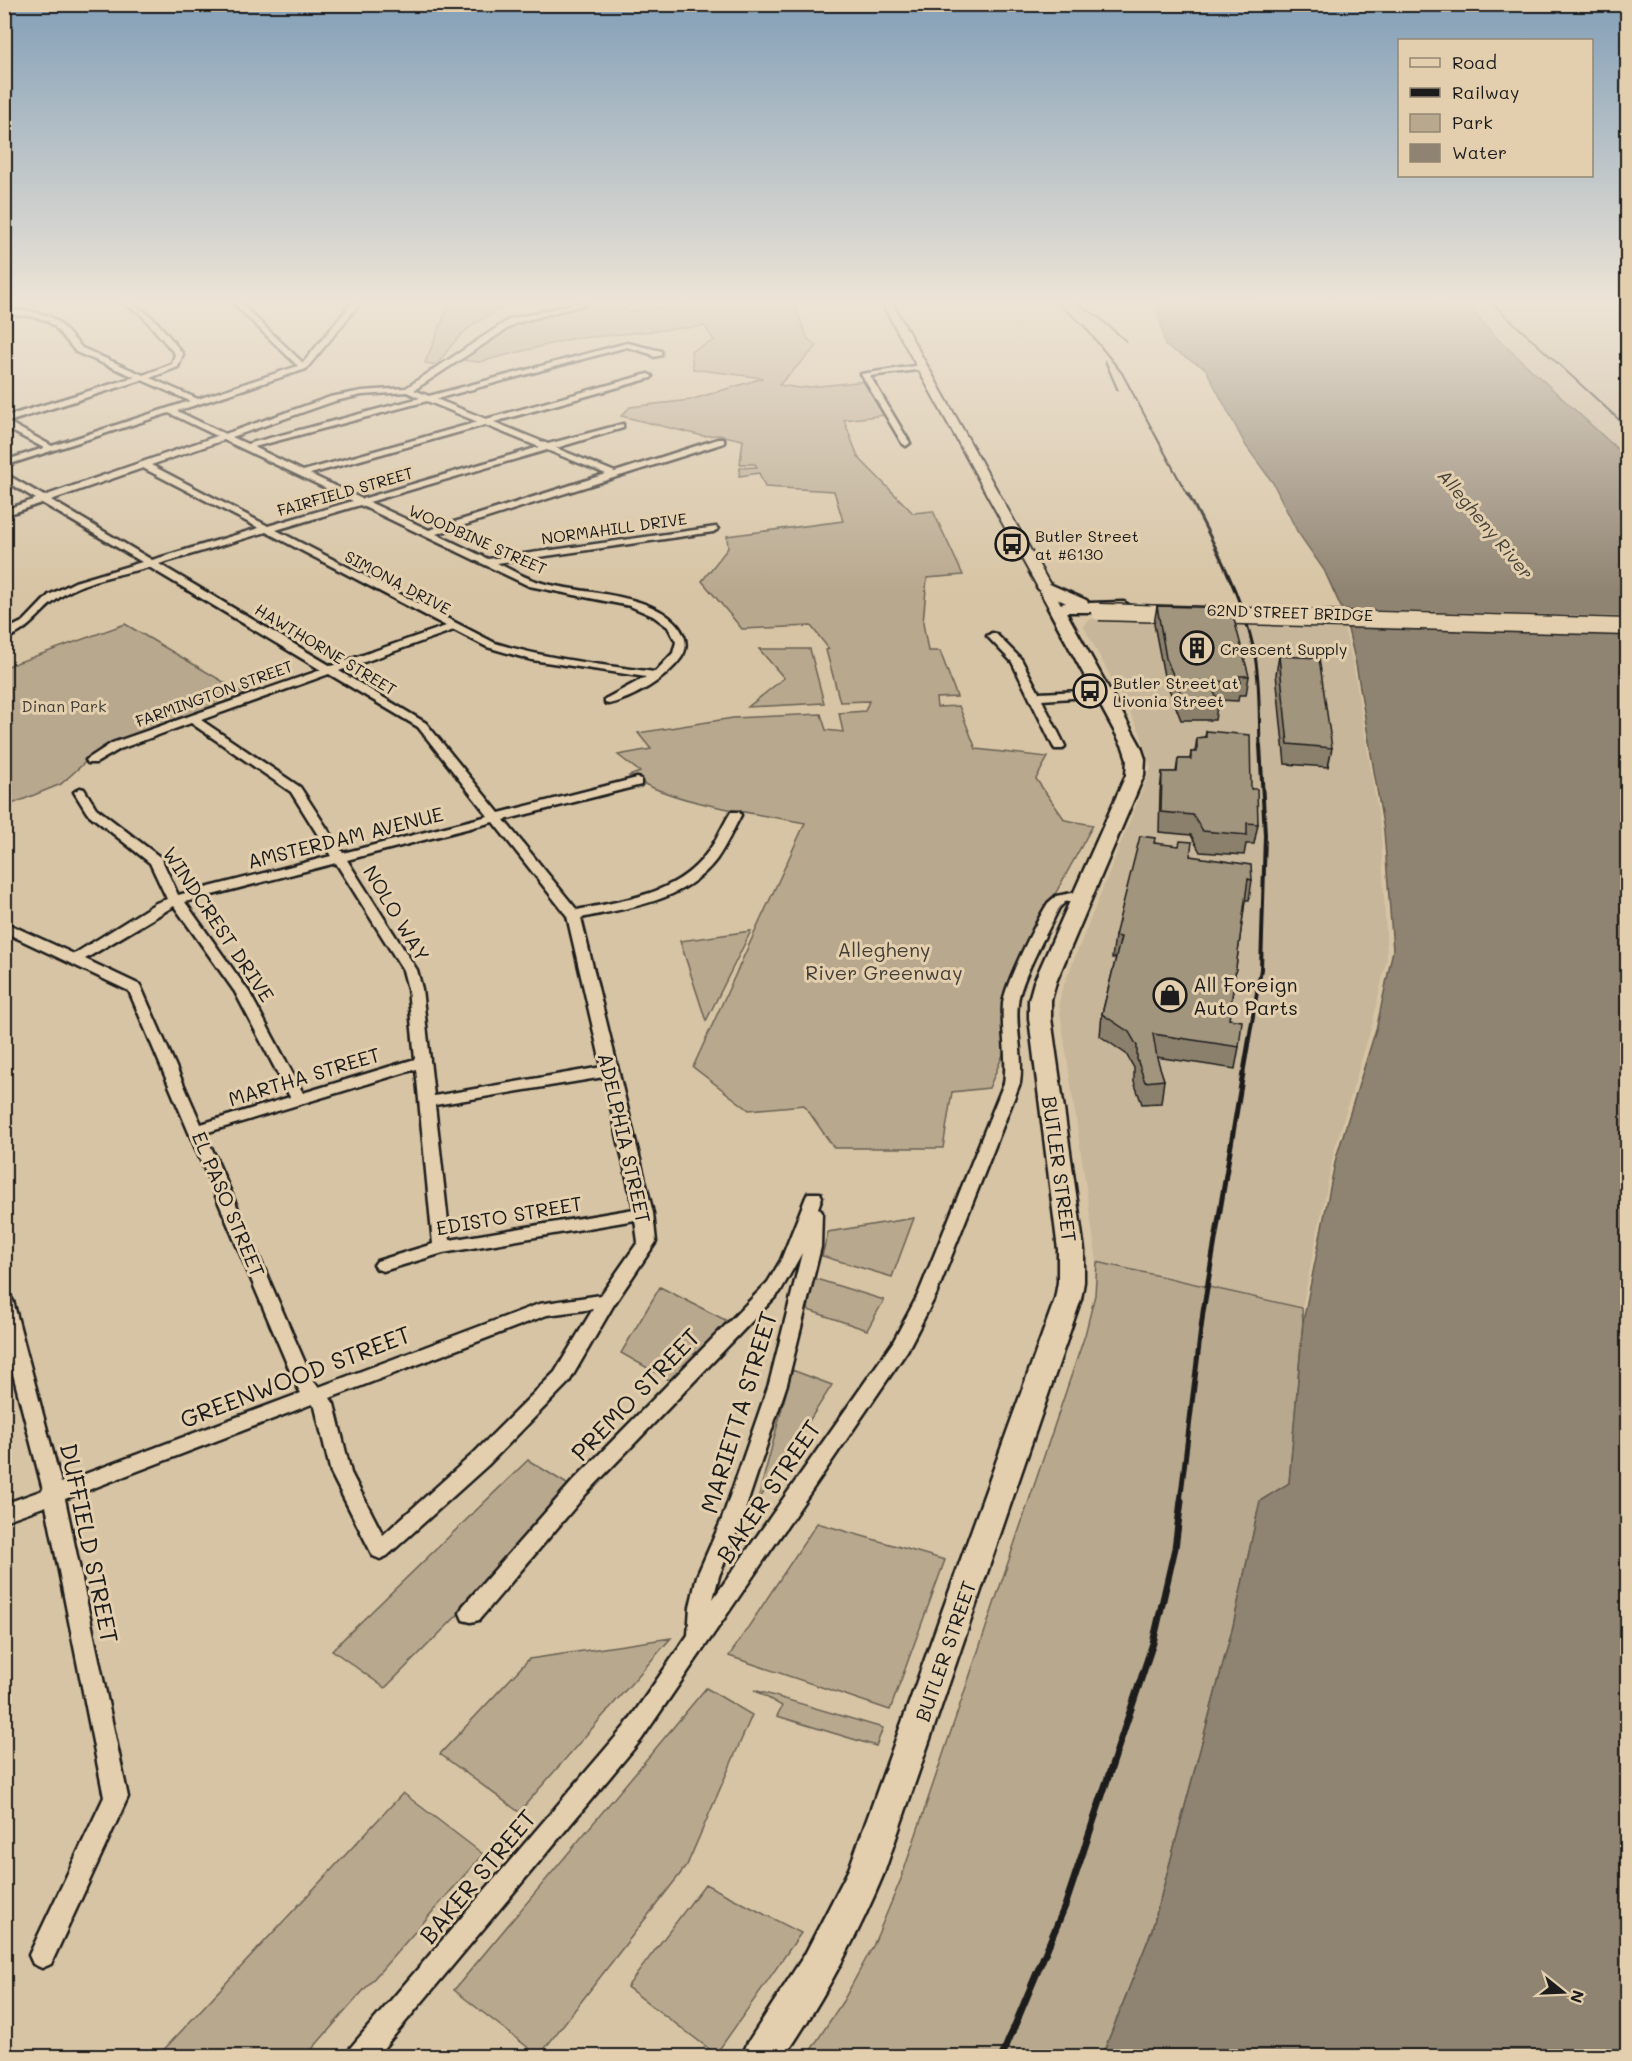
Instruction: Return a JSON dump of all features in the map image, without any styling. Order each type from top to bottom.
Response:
[{"type":"highway","points":[[1045,587],[1081,609]]},
{"type":"highway","points":[[1056,608],[1100,609]]},
{"type":"highway","name":"BUTLER STREET","points":[[762,2056],[822,1965],[866,1873],[1068,1299],[1072,1265],[1070,1241],[1039,1009],[1045,982],[1136,770],[1135,753],[1056,608]]},
{"type":"highway","points":[[1069,631],[1081,609]]},
{"type":"highway","name":"62ND STREET BRIDGE","points":[[1100,609],[1628,622]]},
{"type":"highway","name":"62ND STREET BRIDGE","points":[[1100,609],[1628,627]]},
{"type":"main road","name":"BUTLER STREET","points":[[940,399],[1056,608]]},
{"type":"street","points":[[4,422],[74,399]]},
{"type":"street","points":[[193,399],[199,402]]},
{"type":"street","points":[[4,464],[207,399]]},
{"type":"street","points":[[4,513],[335,399]]},
{"type":"street","points":[[246,447],[423,399]]},
{"type":"street","points":[[430,399],[615,475]]},
{"type":"street","points":[[302,474],[566,399]]},
{"type":"street","points":[[880,399],[906,443]]},
{"type":"street","name":"WOODBINE STREET","points":[[171,411],[533,584],[562,592],[633,604],[668,621],[678,632],[681,644],[679,655],[640,686],[609,700]]},
{"type":"street","points":[[4,422],[51,449]]},
{"type":"street","name":"FAIRFIELD STREET","points":[[4,636],[28,623],[53,597],[79,584],[620,426]]},
{"type":"street","points":[[427,534],[721,441]]},
{"type":"street","name":"SIMONA DRIVE","points":[[144,465],[452,627],[491,645],[524,656],[592,669],[656,675]]},
{"type":"street","name":"HAWTHORNE STREET","points":[[4,476],[422,725],[574,915]]},
{"type":"street","name":"NORMAHILL DRIVE","points":[[485,562],[713,529]]},
{"type":"street","name":"FARMINGTON STREET","points":[[92,760],[116,746],[452,627]]},
{"type":"street","points":[[992,636],[1014,656],[1059,746]]},
{"type":"street","points":[[1035,697],[1103,693]]},
{"type":"street","name":"NOLO WAY","points":[[192,719],[296,790],[410,970],[415,989],[442,1247]]},
{"type":"street","name":"AMSTERDAM AVENUE","points":[[75,959],[161,906],[176,901],[637,782]]},
{"type":"street","name":"WINDCREST DRIVE","points":[[80,792],[91,810],[156,861],[171,896],[242,992],[299,1100]]},
{"type":"street","points":[[574,915],[646,900],[672,889],[693,876],[710,860],[735,815]]},
{"type":"street","name":"BAKER STREET","points":[[360,2056],[604,1769],[645,1716],[900,1346],[919,1312],[1012,1083],[1015,1065],[1010,1009],[1012,993],[1053,906],[1061,899],[1083,895]]},
{"type":"street","name":"ADELPHIA STREET","points":[[380,1550],[481,1459],[562,1377],[647,1242],[644,1213],[574,915]]},
{"type":"street","name":"EL PASO STREET","points":[[4,926],[135,988],[198,1130],[305,1385],[324,1404],[341,1473],[380,1550]]},
{"type":"street","name":"MARTHA STREET","points":[[198,1130],[422,1062]]},
{"type":"street","points":[[426,1102],[609,1071]]},
{"type":"street","name":"MARIETTA STREET","points":[[699,1640],[701,1607],[708,1576],[732,1520],[778,1384],[812,1247],[814,1197]]},
{"type":"street","name":"PREMO STREET","points":[[471,1613],[579,1488],[774,1287],[790,1261],[814,1197]]},
{"type":"street","name":"EDISTO STREET","points":[[383,1265],[442,1247],[644,1213]]},
{"type":"street","name":"DUFFIELD STREET","points":[[4,1301],[54,1495],[116,1797],[42,1955]]},
{"type":"street","name":"GREENWOOD STREET","points":[[4,1513],[545,1309],[608,1301]]},
{"type":"shaded area","points":[[1563,399],[1627,399],[1627,458]]},
{"type":"shaded area","points":[[1095,618],[1343,624],[1353,664],[1381,831],[1387,958],[1372,1025],[1335,1148],[1302,1308],[1097,1262],[1059,1004],[1061,992],[1151,768],[1140,732],[1084,627],[1087,621]]},
{"type":"green space","name":"Allegheny River Greenway","points":[[877,399],[886,415],[844,420],[858,457],[913,513],[933,511],[963,575],[927,578],[923,623],[928,651],[940,651],[957,697],[936,698],[937,707],[959,706],[976,749],[1048,757],[1036,779],[1065,820],[1093,825],[1031,938],[1008,1043],[989,1088],[952,1092],[943,1148],[834,1148],[804,1105],[749,1110],[693,1067],[805,823],[714,806],[669,794],[629,776],[640,772],[618,755],[651,749],[638,733],[733,718],[821,714],[826,730],[843,732],[839,713],[865,711],[869,701],[840,702],[826,650],[829,649],[811,626],[742,629],[702,581],[728,548],[727,536],[843,521],[834,491],[765,487],[759,473],[739,476],[740,468],[757,467],[755,464],[740,464],[743,440],[719,435],[703,436],[621,416],[630,407],[690,400]]},
{"type":"green space","name":"Dinan Park","points":[[125,624],[246,695],[101,748],[61,784],[5,807],[5,667]]},
{"type":"green space","points":[[759,649],[810,649],[824,703],[748,707],[784,678]]},
{"type":"green space","name":"Allegheny River Greenway","points":[[751,931],[706,1021],[680,941]]},
{"type":"green space","points":[[914,1218],[892,1277],[822,1256],[828,1232]]},
{"type":"green space","points":[[1097,1262],[1302,1308],[1303,1322],[1289,1484],[1260,1501],[1233,1626],[1152,1930],[1102,2056],[807,2056],[843,2001],[873,1946],[901,1879],[1085,1335],[1095,1295]]},
{"type":"green space","points":[[813,1278],[884,1300],[867,1330],[808,1310]]},
{"type":"green space","points":[[660,1287],[741,1328],[683,1388],[621,1353]]},
{"type":"green space","points":[[792,1370],[832,1385],[757,1503]]},
{"type":"green space","points":[[528,1460],[580,1492],[385,1688],[332,1650]]},
{"type":"green space","points":[[817,1523],[945,1560],[890,1710],[729,1656]]},
{"type":"green space","points":[[671,1638],[519,1812],[440,1754],[529,1659]]},
{"type":"green space","points":[[706,1688],[752,1715],[687,1865],[539,2056],[454,1990]]},
{"type":"green space","points":[[754,1690],[883,1728],[876,1746],[777,1716],[782,1706]]},
{"type":"green space","points":[[403,1793],[483,1854],[306,2056],[158,2056]]},
{"type":"green space","points":[[705,1884],[801,1933],[716,2054],[627,1987]]},
{"type":"water","name":"Allegheny River","points":[[1221,399],[1563,399],[1627,458],[1627,2056],[1102,2056],[1152,1930],[1233,1626],[1260,1501],[1289,1483],[1303,1322],[1336,1158],[1377,1026],[1393,950],[1384,831],[1356,664],[1345,616],[1324,570],[1297,531],[1273,483],[1246,446]]},
{"type":"pier","points":[[1338,609],[1627,617],[1627,631],[1342,617]]},
{"type":"building","name":"Crescent Supply","points":[[1157,606],[1231,608],[1249,676],[1239,676],[1241,682],[1209,681],[1218,701],[1184,701],[1166,658]]},
{"type":"building","points":[[1279,656],[1319,658],[1332,748],[1288,744]]},
{"type":"building","points":[[1206,731],[1250,735],[1251,789],[1257,789],[1258,824],[1247,823],[1247,835],[1203,831],[1193,815],[1161,812],[1162,772],[1177,772],[1178,759],[1191,759],[1191,752],[1197,752],[1197,738],[1206,737]]},
{"type":"building","name":"All Foreign Auto Parts","points":[[1140,836],[1155,838],[1154,843],[1179,846],[1180,841],[1192,842],[1190,856],[1251,865],[1252,880],[1248,879],[1229,1019],[1242,1021],[1239,1047],[1153,1034],[1164,1080],[1145,1082],[1137,1059],[1137,1046],[1129,1032],[1102,1014],[1121,937],[1115,936]]},
{"type":"railway","points":[[1136,399],[1188,496]]},
{"type":"railway","points":[[1597,399],[1628,428]]},
{"type":"railway","points":[[1188,494],[1226,570],[1249,629],[1257,674],[1260,747]]},
{"type":"railway","points":[[1243,1074],[1261,969],[1265,835],[1260,745]]},
{"type":"railway","points":[[1180,1502],[1203,1312],[1243,1073]]},
{"type":"railway","points":[[1002,2056],[1065,1906],[1153,1643],[1175,1548],[1181,1501]]},
{"type":"place","name":"Butler Street at #6130","points":[[1012,544]]},
{"type":"place","name":"Crescent Supply","points":[[1197,648]]},
{"type":"place","name":"Butler Street at Livonia Street","points":[[1090,691]]},
{"type":"place","name":"All Foreign Auto Parts","points":[[1170,995]]}]
